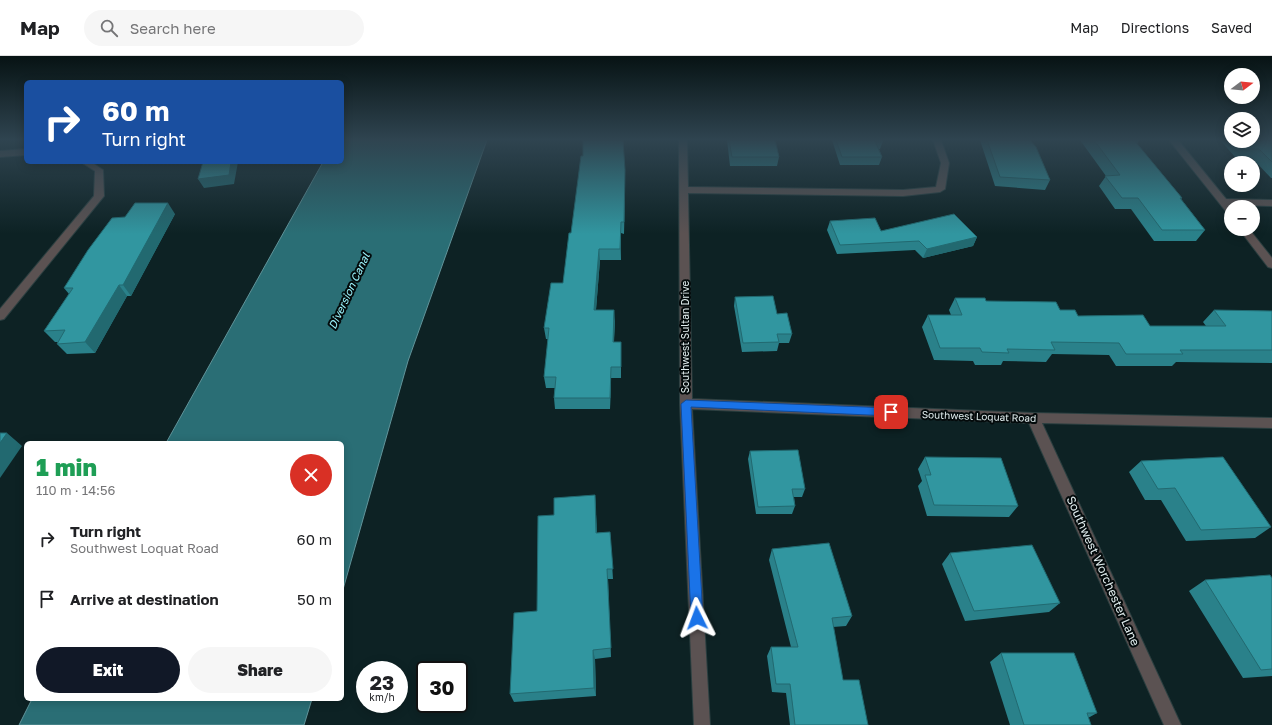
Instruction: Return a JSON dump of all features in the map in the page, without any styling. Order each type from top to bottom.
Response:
[{"type":"street","points":[[0,316],[99,196],[99,171]]},
{"type":"street","name":"Southwest Sultan Drive","points":[[684,171],[686,404],[702,725]]},
{"type":"street","points":[[684,190],[903,193],[940,189],[943,171]]},
{"type":"street","points":[[1198,171],[1223,202],[1272,203]]},
{"type":"street","points":[[1250,236],[1272,264]]},
{"type":"street","name":"Southwest Loquat Road","points":[[686,404],[1033,418],[1272,423]]},
{"type":"street","name":"Southwest Worchester Lane","points":[[1033,418],[1173,725]]},
{"type":"water","name":"Diversion Canal","points":[[318,171],[476,171],[408,361],[344,586],[344,441],[167,441]]},
{"type":"water","points":[[31,701],[311,701],[304,725],[19,725]]},
{"type":"building","points":[[200,171],[230,171],[229,175],[198,179]]},
{"type":"building","points":[[579,171],[625,171],[624,222],[621,222],[620,249],[599,249],[594,310],[614,310],[613,342],[621,342],[621,367],[611,367],[610,398],[554,398],[556,377],[544,377],[549,328],[544,328],[551,283],[563,283],[569,233],[571,233]]},
{"type":"building","points":[[998,171],[1046,171],[1050,180],[1000,177]]},
{"type":"building","points":[[1117,171],[1160,171],[1182,198],[1180,198],[1205,230],[1162,230],[1138,198],[1122,198],[1105,176],[1120,175]]},
{"type":"building","points":[[135,203],[168,203],[123,285],[119,285],[85,342],[57,344],[65,330],[44,331],[73,288],[64,288],[88,250],[112,218],[125,217]]},
{"type":"building","points":[[954,214],[977,237],[927,249],[919,241],[840,245],[830,221],[875,218],[881,231]]},
{"type":"building","points":[[773,296],[777,314],[787,313],[792,334],[777,334],[779,342],[743,343],[735,297]]},
{"type":"building","points":[[955,298],[985,298],[986,301],[1056,302],[1060,310],[1075,310],[1078,316],[1143,315],[1150,326],[1226,326],[1214,310],[1272,311],[1272,350],[1180,350],[1183,354],[1126,354],[1119,343],[1051,342],[1055,350],[1007,349],[1009,353],[982,352],[980,348],[940,348],[928,315],[962,315]]},
{"type":"building","points":[[0,433],[7,433],[0,443]]},
{"type":"building","points":[[798,450],[805,489],[792,489],[795,506],[758,507],[750,451]]},
{"type":"building","points":[[925,457],[1001,458],[1018,506],[934,505],[925,475],[931,475]]},
{"type":"building","points":[[1223,457],[1271,527],[1201,530],[1175,488],[1158,489],[1141,461]]},
{"type":"building","points":[[595,495],[596,533],[610,532],[613,569],[607,569],[611,648],[593,650],[594,688],[510,694],[514,613],[537,611],[538,516],[554,515],[554,498]]},
{"type":"building","points":[[829,543],[852,616],[832,618],[843,680],[859,680],[868,725],[795,725],[790,684],[776,684],[771,647],[798,647],[772,549]]},
{"type":"building","points":[[1032,545],[1060,603],[974,611],[950,553]]},
{"type":"building","points":[[1270,575],[1272,578],[1272,669],[1261,670],[1205,580]]},
{"type":"building","points":[[1001,653],[1074,653],[1097,713],[1087,713],[1091,725],[1024,725]]},
{"type":"route","points":[[697,618],[686,404],[891,412]]}]
